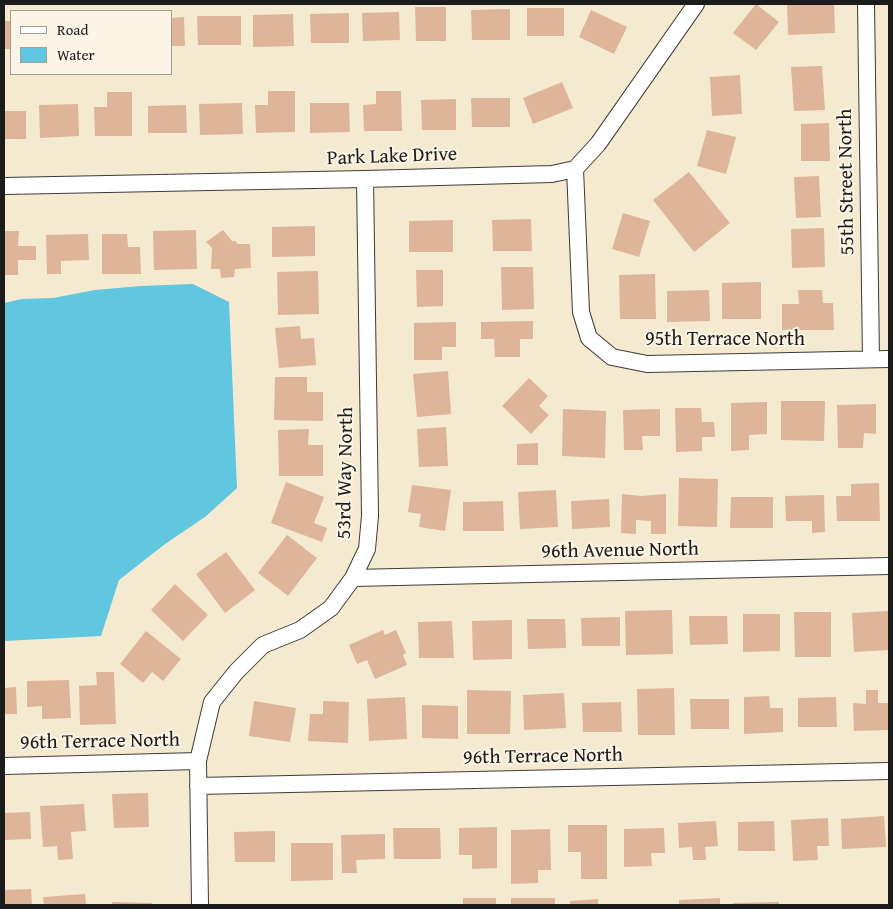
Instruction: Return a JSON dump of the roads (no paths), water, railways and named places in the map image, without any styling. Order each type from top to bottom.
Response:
[{"type":"street","points":[[575,169],[598,144],[696,4]]},
{"type":"street","name":"55th Street North","points":[[866,4],[871,360]]},
{"type":"street","name":"Park Lake Drive","points":[[4,186],[366,180],[552,174],[575,169]]},
{"type":"street","name":"95th Terrace North","points":[[575,169],[581,312],[589,338],[612,357],[647,364],[889,359]]},
{"type":"street","name":"53rd Way North","points":[[200,905],[198,761],[212,702],[236,672],[263,645],[300,630],[331,608],[353,578],[367,549],[370,516],[366,180]]},
{"type":"street","name":"96th Avenue North","points":[[353,578],[889,566]]},
{"type":"street","name":"96th Terrace North","points":[[4,766],[198,761]]},
{"type":"street","name":"96th Terrace North","points":[[198,786],[889,771]]},
{"type":"water","points":[[193,284],[229,302],[237,488],[205,517],[165,544],[119,580],[101,636],[4,641],[4,303],[22,299],[53,298],[95,290]]}]
